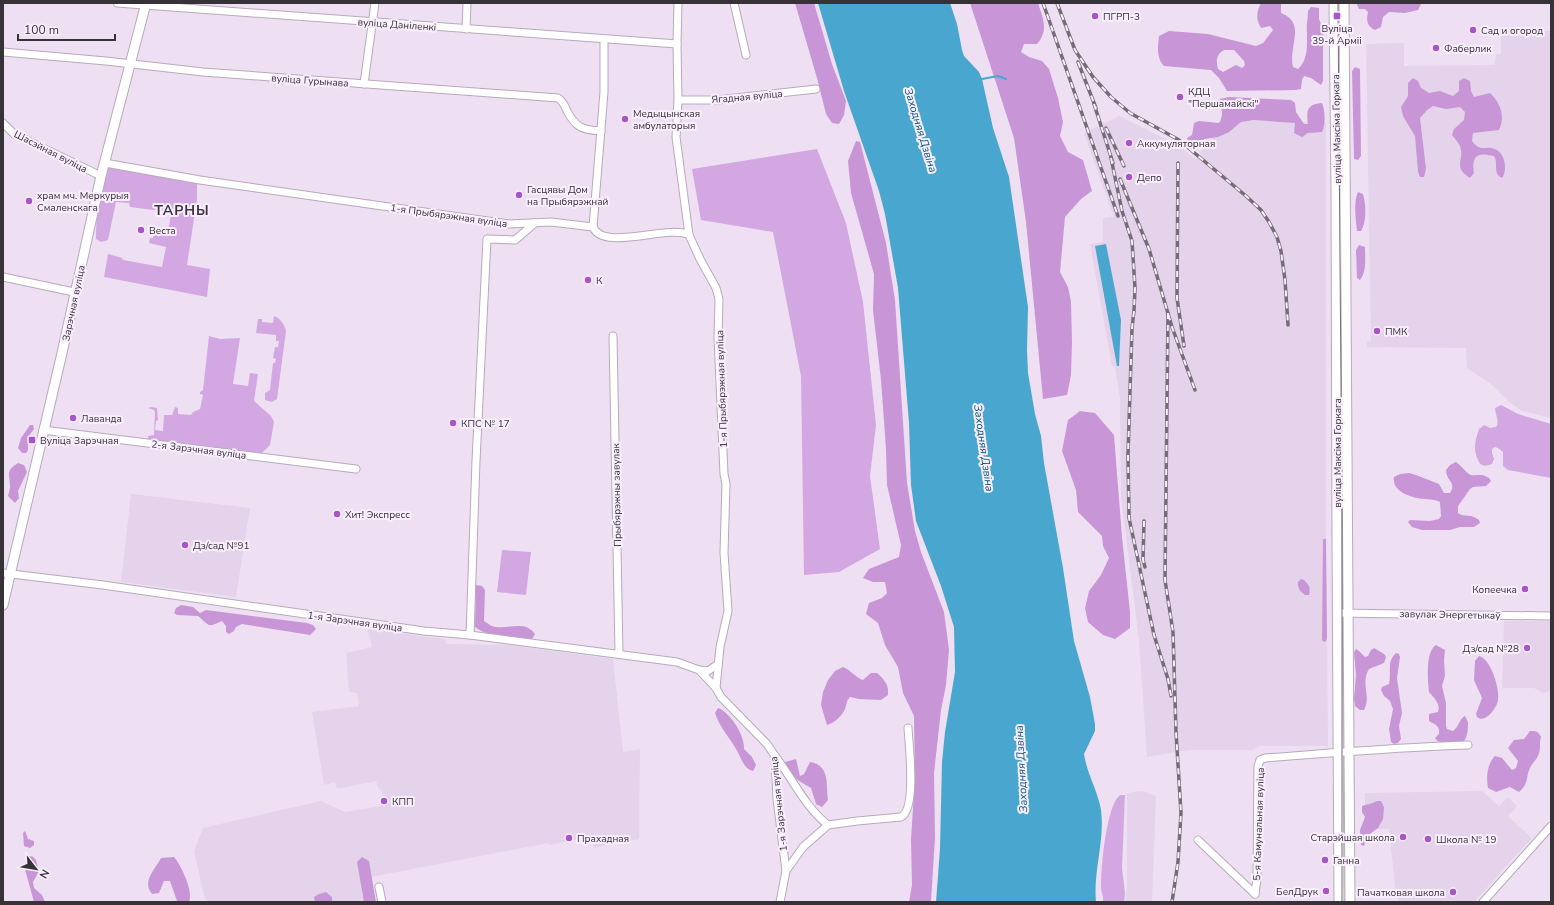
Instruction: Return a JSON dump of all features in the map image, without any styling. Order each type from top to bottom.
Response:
[{"type":"main road","name":"вуліца Максіма Горкага","points":[[1334,3],[1340,94]]},
{"type":"main road","name":"вуліца Максіма Горкага","points":[[1344,3],[1340,94],[1348,538],[1350,902]]},
{"type":"main road","name":"Зарэчная вуліца","points":[[3,605],[7,573],[62,353],[74,292],[101,176],[146,4]]},
{"type":"main road","name":"вуліца Максіма Горкага","points":[[1339,902],[1336,538],[1341,187]]},
{"type":"street","name":"вуліца Даніленкі","points":[[117,3],[604,40],[677,44]]},
{"type":"street","points":[[364,84],[375,3]]},
{"type":"street","points":[[466,29],[467,3]]},
{"type":"street","points":[[678,3],[678,100],[676,137],[689,235]]},
{"type":"street","points":[[734,3],[746,55]]},
{"type":"street","points":[[593,227],[604,92],[604,40]]},
{"type":"street","name":"вуліца Гурынава","points":[[3,52],[204,72],[558,98],[562,101],[578,126],[586,130],[601,131]]},
{"type":"street","name":"Ягадная вуліца","points":[[678,100],[718,100],[816,89]]},
{"type":"street","name":"Шасэйная вуліца","points":[[3,123],[14,134],[101,176]]},
{"type":"street","name":"1-я Прыбярэжная вуліца","points":[[105,163],[200,180],[509,224],[551,222],[593,227],[595,232],[599,235],[623,238],[675,231],[684,232],[689,235],[716,288],[719,299],[718,337],[724,474],[726,484],[724,553],[728,611],[720,647],[716,688]]},
{"type":"street","points":[[470,635],[476,461],[487,239],[515,240],[535,223]]},
{"type":"street","points":[[3,277],[74,292]]},
{"type":"street","name":"Прыбярэжны завулак","points":[[613,336],[619,653]]},
{"type":"street","name":"2-я Зарэчная вуліца","points":[[43,430],[356,469]]},
{"type":"street","points":[[1336,538],[1348,538]]},
{"type":"street","name":"1-я Зарэчная вуліца","points":[[7,573],[424,631],[619,653],[677,662],[699,670],[716,688],[721,697],[767,744],[775,756],[777,799],[786,871]]},
{"type":"street","name":"завулак Энергетыкаў","points":[[1337,613],[1551,616]]},
{"type":"street","points":[[699,670],[708,671],[718,664]]},
{"type":"street","points":[[780,902],[786,871],[803,847],[828,825],[904,815],[908,808],[910,794],[908,728]]},
{"type":"street","points":[[1338,752],[1426,746],[1468,745]]},
{"type":"street","name":"5-я Камунальная вуліца","points":[[1198,840],[1255,894],[1257,878],[1258,766],[1260,760],[1265,758],[1338,752]]},
{"type":"street","points":[[775,756],[794,785],[820,818],[828,825]]},
{"type":"street","points":[[1483,902],[1551,826]]},
{"type":"street","points":[[379,887],[382,902]]},
{"type":"shaded area","points":[[795,3],[814,3],[832,64],[846,101],[844,115],[839,124],[832,123],[826,114]]},
{"type":"shaded area","points":[[970,3],[1038,3],[1044,24],[1043,34],[1037,44],[1024,44],[1021,52],[1029,57],[1042,61],[1049,69],[1058,98],[1063,122],[1060,136],[1068,152],[1083,160],[1092,191],[1081,199],[1065,217],[1060,272],[1068,287],[1071,302],[1071,375],[1067,395],[1043,399],[1026,222],[1014,138]]},
{"type":"shaded area","points":[[1261,3],[1281,3],[1281,13],[1289,17],[1295,29],[1292,59],[1293,67],[1298,69],[1304,61],[1306,52],[1308,11],[1311,7],[1319,8],[1319,19],[1323,29],[1323,81],[1321,85],[1311,78],[1304,76],[1301,89],[1296,90],[1227,91],[1219,78],[1211,70],[1164,66],[1161,63],[1158,52],[1159,36],[1169,31],[1208,34],[1256,46],[1263,43],[1273,30],[1270,26],[1261,28],[1257,16]],"holes":[[[1224,50],[1234,50],[1244,61],[1245,65],[1242,68],[1236,65],[1223,72],[1218,69],[1217,60],[1219,54]]]},
{"type":"shaded area","points":[[1358,3],[1421,4],[1418,10],[1405,13],[1389,12],[1383,17],[1381,27],[1375,30],[1370,27],[1368,23],[1368,12],[1365,9],[1359,9],[1357,5]]},
{"type":"shaded area","points":[[1551,31],[1551,418],[1522,411],[1509,402],[1491,384],[1467,368],[1466,348],[1367,347],[1367,342],[1371,341],[1366,44],[1404,43],[1404,66],[1495,65],[1496,55],[1501,54],[1501,32]]},
{"type":"shaded area","points":[[1355,67],[1360,69],[1361,156],[1358,160],[1354,159],[1352,71]]},
{"type":"shaded area","points":[[1413,78],[1418,81],[1421,88],[1429,93],[1440,91],[1453,96],[1459,91],[1459,81],[1464,78],[1470,81],[1471,91],[1474,97],[1490,93],[1494,97],[1499,105],[1502,115],[1499,130],[1473,133],[1472,141],[1478,147],[1492,148],[1501,154],[1505,166],[1504,175],[1502,178],[1497,174],[1494,156],[1484,154],[1477,156],[1475,159],[1473,167],[1474,173],[1470,178],[1465,174],[1460,167],[1460,146],[1452,135],[1454,129],[1464,120],[1465,112],[1460,107],[1446,109],[1433,106],[1420,118],[1426,169],[1424,177],[1420,177],[1418,172],[1415,136],[1403,116],[1401,107],[1408,96],[1408,83]]},
{"type":"shaded area","points":[[1229,97],[1291,100],[1295,103],[1296,112],[1304,124],[1308,124],[1307,115],[1310,107],[1322,103],[1325,117],[1322,132],[1308,133],[1302,137],[1294,133],[1295,123],[1253,120],[1241,122],[1229,132],[1218,137],[1205,139],[1194,143],[1188,141],[1187,138],[1192,135],[1194,123],[1199,121],[1219,123],[1222,114],[1219,104],[1220,99]]},
{"type":"shaded area","points":[[1119,116],[1178,145],[1195,159],[1227,119],[1326,123],[1326,530],[1328,746],[1259,746],[1253,750],[1189,750],[1147,757],[1139,640],[1121,497],[1120,398],[1115,367],[1112,366],[1090,244],[1103,242],[1103,218],[1114,217],[1084,133]]},
{"type":"shaded area","points":[[856,141],[860,142],[886,243],[895,300],[907,483],[915,531],[921,552],[944,612],[949,650],[946,685],[941,710],[934,773],[935,837],[931,902],[909,902],[912,885],[911,839],[915,778],[914,716],[903,693],[898,667],[885,645],[878,623],[866,614],[869,603],[882,598],[887,593],[885,582],[873,582],[863,578],[869,569],[899,557],[901,545],[887,485],[881,380],[873,310],[874,274],[851,193],[848,161]]},
{"type":"shaded area","points":[[817,149],[846,223],[863,302],[876,425],[870,476],[880,549],[839,572],[804,575],[801,376],[773,232],[701,220],[692,169]]},
{"type":"shaded area","points":[[109,165],[197,179],[197,199],[187,265],[210,269],[207,297],[104,277],[108,254],[122,258],[123,260],[162,267],[166,247],[149,243],[150,238],[153,238],[154,232],[168,232],[171,214],[168,210],[163,209],[162,211],[130,207],[129,203],[116,202],[108,240],[101,242],[96,239],[99,202]]},
{"type":"shaded area","points":[[1358,192],[1363,194],[1365,203],[1365,218],[1361,231],[1357,231],[1355,206]]},
{"type":"shaded area","points":[[1359,245],[1365,247],[1365,269],[1360,280],[1357,278],[1356,250]]},
{"type":"shaded area","points":[[274,316],[282,322],[286,331],[277,399],[272,402],[265,400],[265,393],[270,390],[273,363],[275,363],[276,359],[273,358],[275,347],[278,347],[279,341],[276,341],[276,335],[256,333],[258,319],[262,319],[262,322],[273,323]]},
{"type":"shaded area","points":[[209,336],[220,339],[240,338],[233,384],[248,386],[250,373],[258,374],[254,401],[271,416],[274,422],[270,445],[262,453],[189,446],[148,440],[148,436],[154,435],[155,412],[154,410],[148,408],[157,408],[158,420],[156,421],[155,430],[163,431],[164,415],[172,415],[175,407],[178,408],[178,414],[191,415],[193,412],[200,409],[203,395],[200,394],[200,392],[203,390]]},
{"type":"shaded area","points":[[1501,405],[1518,414],[1551,424],[1551,478],[1508,470],[1503,466],[1503,452],[1495,447],[1492,449],[1494,459],[1492,464],[1485,466],[1480,464],[1476,455],[1475,447],[1479,429],[1484,425],[1490,428],[1496,427],[1497,420],[1495,408]]},
{"type":"shaded area","points":[[1080,411],[1095,413],[1114,435],[1122,537],[1130,612],[1130,628],[1115,639],[1103,635],[1088,622],[1085,608],[1089,591],[1101,575],[1109,558],[1103,546],[1102,536],[1078,512],[1076,490],[1062,451],[1068,420]]},
{"type":"shaded area","points":[[30,425],[33,425],[34,429],[28,437],[28,450],[26,453],[22,453],[18,448],[21,438]]},
{"type":"shaded area","points":[[1456,462],[1469,474],[1484,476],[1489,478],[1491,481],[1486,486],[1473,487],[1470,489],[1458,506],[1458,513],[1476,518],[1480,523],[1474,527],[1460,527],[1450,530],[1422,530],[1412,527],[1408,522],[1410,520],[1430,521],[1439,519],[1441,516],[1440,502],[1409,496],[1396,487],[1394,477],[1400,474],[1409,473],[1416,475],[1439,484],[1444,493],[1450,493],[1452,484],[1446,474],[1446,470],[1450,465]]},
{"type":"shaded area","points":[[18,463],[24,465],[27,472],[18,491],[19,498],[15,503],[8,496],[10,487],[9,473],[11,468]]},
{"type":"shaded area","name":"Дз/сад №91","points":[[131,494],[250,508],[236,597],[121,582]]},
{"type":"shaded area","points":[[1323,539],[1326,539],[1327,638],[1324,642],[1322,640]]},
{"type":"shaded area","points":[[502,550],[531,552],[526,595],[497,592]]},
{"type":"shaded area","points":[[1301,579],[1304,580],[1310,588],[1309,595],[1305,595],[1299,588],[1298,582]]},
{"type":"shaded area","points":[[476,585],[482,586],[485,590],[484,621],[494,627],[527,627],[535,634],[532,639],[495,635],[481,631],[475,627]]},
{"type":"shaded area","points":[[181,605],[193,607],[200,613],[206,610],[307,623],[313,625],[316,629],[310,635],[242,624],[236,627],[234,631],[229,634],[226,632],[226,626],[222,621],[214,625],[209,625],[198,616],[177,615],[174,613],[176,608]]},
{"type":"shaded area","name":"Дз/сад №28","points":[[1504,621],[1551,621],[1551,691],[1543,693],[1534,688],[1502,688]]},
{"type":"shaded area","points":[[368,629],[444,639],[446,644],[508,645],[613,659],[623,752],[640,749],[639,839],[594,848],[591,837],[549,845],[548,843],[366,878],[370,902],[208,902],[205,899],[194,851],[203,828],[321,801],[345,812],[381,806],[380,798],[383,797],[381,789],[379,789],[376,781],[337,789],[335,782],[324,785],[312,712],[359,706],[357,693],[349,692],[346,653],[372,647]]},
{"type":"shaded area","points":[[1436,645],[1445,650],[1445,676],[1442,686],[1446,703],[1447,729],[1453,731],[1461,719],[1465,716],[1468,722],[1468,732],[1465,739],[1458,744],[1449,744],[1437,740],[1435,738],[1439,734],[1439,729],[1429,721],[1429,714],[1438,712],[1439,709],[1439,706],[1429,692],[1428,681],[1430,654]]},
{"type":"shaded area","points":[[1374,648],[1386,657],[1384,663],[1369,669],[1366,680],[1366,705],[1364,710],[1360,710],[1355,706],[1354,699],[1356,675],[1354,652],[1356,649],[1365,657],[1368,656]]},
{"type":"shaded area","points":[[1396,653],[1399,654],[1400,657],[1397,678],[1402,713],[1399,726],[1401,739],[1398,743],[1394,744],[1391,742],[1389,729],[1393,709],[1390,701],[1384,696],[1381,690],[1382,687],[1389,684],[1390,664]]},
{"type":"shaded area","points":[[1479,656],[1483,658],[1491,668],[1498,689],[1498,700],[1493,711],[1487,717],[1480,719],[1476,714],[1482,698],[1474,680],[1475,661]]},
{"type":"shaded area","points":[[843,667],[863,680],[871,673],[877,673],[886,683],[888,695],[881,700],[850,697],[840,717],[827,725],[821,705],[823,692],[828,680],[835,671]]},
{"type":"shaded area","points":[[718,708],[728,715],[740,732],[744,749],[752,757],[756,765],[753,771],[747,768],[719,723],[715,713]]},
{"type":"shaded area","points":[[1530,731],[1537,732],[1540,735],[1540,749],[1538,756],[1529,770],[1525,786],[1519,792],[1510,787],[1496,792],[1488,788],[1488,771],[1492,759],[1495,756],[1502,758],[1512,770],[1516,768],[1518,761],[1508,748],[1514,740],[1524,739]]},
{"type":"shaded area","points":[[796,759],[800,776],[804,774],[810,762],[821,767],[824,771],[827,782],[828,800],[822,807],[816,804],[811,788],[795,778],[789,771],[785,762]]},
{"type":"shaded area","points":[[1142,791],[1156,796],[1152,902],[1125,902],[1127,887],[1127,793]]},
{"type":"shaded area","name":"Школа № 19","points":[[1482,791],[1499,806],[1508,797],[1517,806],[1508,816],[1532,838],[1474,902],[1400,902],[1396,895],[1389,829],[1365,829],[1365,793]]},
{"type":"shaded area","points":[[1120,795],[1125,795],[1122,868],[1125,893],[1124,902],[1103,902],[1101,878],[1105,838],[1111,811],[1115,801]]},
{"type":"shaded area","points":[[1381,801],[1384,807],[1383,819],[1378,828],[1367,836],[1364,846],[1361,845],[1360,830],[1365,817],[1362,812],[1362,806]]},
{"type":"shaded area","points":[[25,831],[28,839],[34,841],[34,845],[30,848],[24,846],[23,833]]},
{"type":"shaded area","points":[[32,856],[36,860],[39,871],[33,882],[34,888],[42,895],[45,902],[34,902],[24,866],[28,857]]},
{"type":"shaded area","points":[[174,857],[183,872],[188,885],[190,892],[189,902],[177,901],[170,881],[164,881],[159,893],[152,894],[149,889],[148,885],[150,876],[161,858]]},
{"type":"shaded area","points":[[362,857],[369,861],[376,902],[364,902],[357,862]]},
{"type":"shaded area","points":[[326,892],[332,897],[332,902],[315,902],[314,897]]},
{"type":"water","name":"Заходняя Дзвіна","points":[[818,3],[950,3],[957,24],[964,56],[979,72],[982,79],[993,128],[1009,177],[1028,307],[1028,373],[1035,414],[1041,436],[1044,463],[1063,568],[1074,641],[1090,697],[1095,724],[1095,731],[1084,754],[1098,796],[1102,822],[1096,879],[1096,902],[936,902],[940,849],[942,762],[945,732],[955,672],[954,627],[941,586],[916,521],[911,485],[909,423],[898,288],[885,214],[879,191],[844,91]]},
{"type":"water","points":[[1106,244],[1121,320],[1119,366],[1117,366],[1095,246]]},
{"type":"waterway","points":[[982,79],[998,76],[1006,79]]},
{"type":"tram line","points":[[1338,3],[1342,512],[1342,902]]},
{"type":"railway","points":[[1043,3],[1118,216]]},
{"type":"railway","points":[[1057,3],[1075,50],[1093,77],[1111,97],[1130,113],[1179,140],[1261,210],[1277,237],[1281,251],[1285,280],[1288,325]]},
{"type":"railway","points":[[1078,62],[1096,108]]},
{"type":"railway","points":[[1094,104],[1113,163]]},
{"type":"railway","points":[[1106,128],[1124,166]]},
{"type":"railway","points":[[1111,158],[1122,211],[1132,241],[1135,288],[1132,328],[1128,455],[1129,518],[1154,635],[1168,679],[1171,696]]},
{"type":"railway","points":[[1178,163],[1177,298],[1184,346]]},
{"type":"railway","points":[[1120,179],[1149,249],[1172,327],[1195,390]]},
{"type":"railway","points":[[1168,313],[1165,580],[1173,632],[1176,732],[1181,813],[1178,862],[1172,902]]},
{"type":"railway","points":[[1144,521],[1143,560],[1145,567]]},
{"type":"place","name":"ПГРП-3","points":[[1095,16]]},
{"type":"place","name":"Вуліца 39-й Арміі","points":[[1337,16]]},
{"type":"place","name":"Сад и огород","points":[[1473,30]]},
{"type":"place","name":"Фаберлик","points":[[1436,48]]},
{"type":"place","name":"КДЦ \"Першамайскі\"","points":[[1180,97]]},
{"type":"place","name":"Медыцынская амбулаторыя","points":[[625,119]]},
{"type":"place","name":"Аккумуляторная","points":[[1129,143]]},
{"type":"place","name":"Депо","points":[[1129,177]]},
{"type":"place","name":"Гасцявы Дом на Прыбярэжнай","points":[[519,195]]},
{"type":"place","name":"храм мч. Меркурыя Смаленскага","points":[[29,201]]},
{"type":"place","name":"Веста","points":[[141,230]]},
{"type":"place","name":"К","points":[[588,280]]},
{"type":"place","name":"ПМК","points":[[1377,331]]},
{"type":"place","name":"Лаванда","points":[[73,418]]},
{"type":"place","name":"КПС № 17","points":[[453,423]]},
{"type":"place","name":"Вуліца Зарэчная","points":[[32,440]]},
{"type":"place","name":"Хит! Экспресс","points":[[337,514]]},
{"type":"place","name":"Дз/сад №91","points":[[185,545]]},
{"type":"place","name":"Копеечка","points":[[1525,589]]},
{"type":"place","name":"Дз/сад №28","points":[[1527,648]]},
{"type":"place","name":"КПП","points":[[384,801]]},
{"type":"place","name":"Старэйшая школа","points":[[1403,837]]},
{"type":"place","name":"Прахадная","points":[[569,838]]},
{"type":"place","name":"Школа № 19","points":[[1428,839]]},
{"type":"place","name":"Ганна","points":[[1325,860]]},
{"type":"place","name":"БелДрук","points":[[1326,891]]},
{"type":"place","name":"Пачатковая школа","points":[[1453,892]]},
{"type":"district","name":"ТАРНЫ","points":[[182,210]]}]
